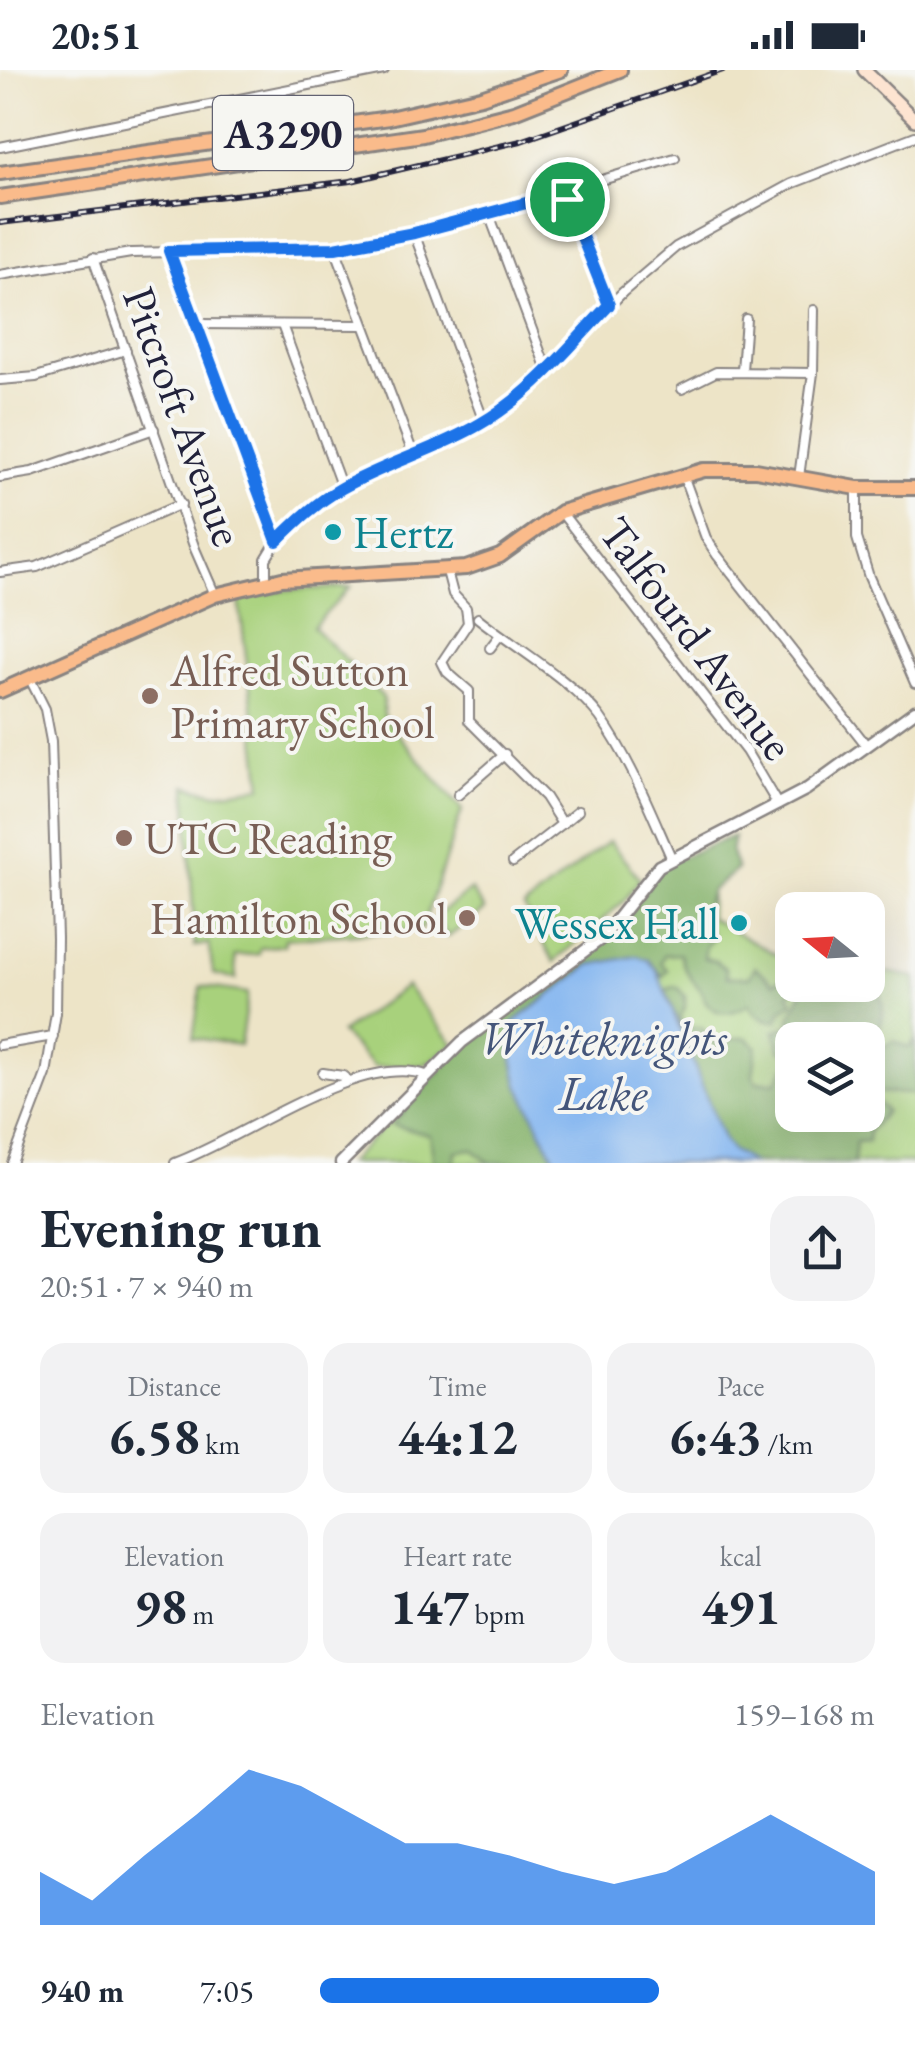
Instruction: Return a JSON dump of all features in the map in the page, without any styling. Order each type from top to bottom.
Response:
[{"type":"main road","name":"A3290","points":[[0,174],[389,118],[457,104],[561,70]]},
{"type":"main road","name":"A3290","points":[[0,196],[423,135],[514,112],[620,70]]},
{"type":"main road","points":[[864,70],[915,120]]},
{"type":"main road","points":[[0,691],[215,596],[266,581],[447,571],[478,565],[500,556],[561,512],[683,476],[733,468],[857,488],[915,488]]},
{"type":"street","points":[[0,148],[384,70]]},
{"type":"street","points":[[266,581],[266,559],[277,541],[310,509],[342,488],[484,422],[528,390],[609,305],[676,247],[790,184],[915,136]]},
{"type":"street","points":[[0,276],[93,258],[169,251],[335,248],[488,214],[675,158]]},
{"type":"street","points":[[560,194],[567,199],[609,305]]},
{"type":"street","points":[[488,214],[547,370]]},
{"type":"street","points":[[414,233],[484,422]]},
{"type":"street","points":[[335,248],[414,456]]},
{"type":"street","points":[[169,251],[277,541]]},
{"type":"street","name":"Pitcroft Avenue","points":[[93,258],[215,596]]},
{"type":"street","points":[[799,478],[813,374],[814,310]]},
{"type":"street","points":[[742,370],[746,320]]},
{"type":"street","points":[[799,321],[812,322]]},
{"type":"street","points":[[196,324],[363,325]]},
{"type":"street","points":[[282,325],[342,488]]},
{"type":"street","points":[[0,380],[36,377],[126,350]]},
{"type":"street","points":[[688,369],[694,383]]},
{"type":"street","points":[[682,389],[716,372],[813,374]]},
{"type":"street","points":[[0,477],[32,472],[154,428]]},
{"type":"street","points":[[683,476],[716,556],[866,746]]},
{"type":"street","points":[[857,488],[857,538],[869,576],[915,682]]},
{"type":"street","points":[[0,572],[37,567],[181,504]]},
{"type":"street","name":"Talfourd Avenue","points":[[561,512],[746,751],[778,805]]},
{"type":"street","points":[[447,571],[453,594],[466,608],[468,623],[442,662],[447,672],[469,691],[472,726],[545,797],[562,824]]},
{"type":"street","points":[[478,618],[571,689],[598,715],[626,762],[671,857]]},
{"type":"street","points":[[490,648],[500,636]]},
{"type":"street","points":[[12,1163],[46,1074],[53,1036],[57,938],[51,741],[45,709],[30,679]]},
{"type":"street","points":[[341,1163],[462,1042],[602,938],[659,866],[778,805],[832,772],[915,711]]},
{"type":"street","points":[[458,795],[505,754]]},
{"type":"street","points":[[513,862],[578,812]]},
{"type":"street","points":[[0,1045],[53,1036]]},
{"type":"street","points":[[175,1163],[348,1082],[398,1072],[426,1074]]},
{"type":"street","points":[[323,1073],[343,1076],[348,1082]]},
{"type":"green space","points":[[351,587],[313,627],[383,697],[384,718],[462,810],[422,929],[285,939],[284,945],[260,948],[259,954],[235,956],[236,979],[213,974],[209,944],[195,946],[186,786],[216,793],[262,787],[239,599],[283,590]]},
{"type":"green space","points":[[734,836],[731,853],[737,869],[712,890],[702,912],[713,938],[706,946],[704,958],[726,969],[727,977],[749,977],[755,967],[775,982],[775,1002],[793,1003],[782,1010],[777,1021],[761,1017],[749,1004],[727,1012],[711,1007],[687,972],[680,954],[664,955],[661,963],[668,970],[663,976],[648,960],[637,956],[590,965],[513,1023],[511,1047],[518,1083],[557,1163],[490,1163],[472,1149],[456,1151],[455,1163],[434,1163],[430,1135],[392,1125],[464,1043],[614,933],[660,868]]},
{"type":"green space","points":[[609,841],[640,879],[624,901],[554,962],[524,907]]},
{"type":"green space","points":[[712,845],[710,918],[775,954],[775,1002],[885,1002],[885,972],[915,977],[915,1163],[348,1163],[427,1082],[614,933],[650,883]]},
{"type":"green space","points":[[471,890],[485,910],[448,937],[434,917]]},
{"type":"green space","points":[[201,986],[248,993],[240,1045],[193,1038]]},
{"type":"green space","points":[[406,986],[454,1044],[424,1065],[374,1067],[341,1033]]},
{"type":"green space","points":[[676,986],[685,996],[680,1016],[682,1028],[701,1027],[713,1043],[725,1045],[731,1039],[746,1037],[757,1047],[753,1075],[757,1082],[775,1082],[775,1132],[869,1132],[868,1141],[856,1142],[854,1163],[752,1163],[731,1150],[723,1139],[665,990]]},
{"type":"green space","points":[[797,1002],[882,1005],[881,1022],[790,1022]]},
{"type":"green space","points":[[915,1039],[915,1094],[885,1093],[885,1046],[894,1041],[909,1048]]},
{"type":"water","name":"Whiteknights Lake","points":[[637,956],[648,960],[657,971],[723,1139],[731,1150],[752,1163],[557,1163],[518,1083],[511,1047],[513,1023],[590,965]]},
{"type":"railway","points":[[0,223],[351,181],[521,141],[723,70]]},
{"type":"place","name":"Hertz","points":[[333,532]]},
{"type":"place","name":"Alfred Sutton Primary School","points":[[150,696]]},
{"type":"place","name":"UTC Reading","points":[[124,838]]},
{"type":"place","name":"Hamilton School","points":[[467,918]]},
{"type":"place","name":"Wessex Hall","points":[[739,923]]},
{"type":"route","points":[[560,194],[567,199],[609,305],[528,390],[505,408],[449,441],[342,488],[310,509],[277,541],[169,251],[335,248],[414,233],[560,194]]}]
